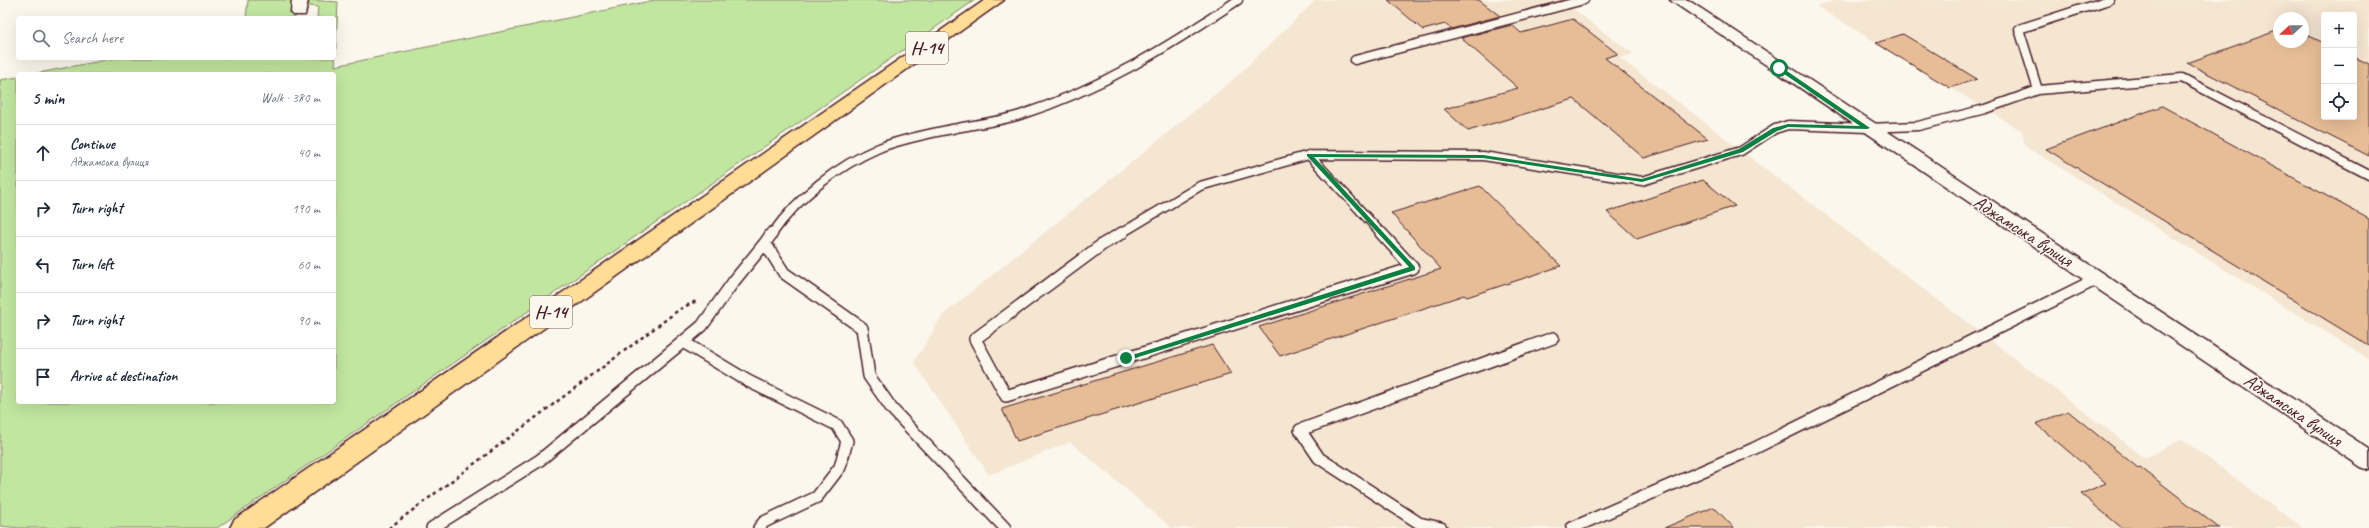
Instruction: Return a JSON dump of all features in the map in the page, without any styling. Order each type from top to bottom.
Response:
[{"type":"main road","name":"Н-14","points":[[244,528],[996,0]]},
{"type":"street","name":"Аджамська вулиця","points":[[1678,0],[1867,128],[2097,279],[2369,461]]},
{"type":"lane","points":[[432,528],[540,460],[702,326],[734,281],[765,243],[788,211],[831,175],[879,148],[951,129],[1019,115],[1105,82],[1185,36],[1238,0]]},
{"type":"lane","points":[[1355,60],[1584,0]]},
{"type":"lane","points":[[2038,90],[2019,29],[2109,0]]},
{"type":"lane","points":[[1309,155],[1413,268],[1006,396],[975,338],[1103,244],[1200,186],[1309,155],[1483,156],[1642,181],[1741,151],[1775,129],[1788,126],[1867,128],[1918,126],[1985,109],[2038,90],[2182,78],[2369,176]]},
{"type":"lane","points":[[765,243],[784,272],[862,328],[869,376],[892,409],[1005,528]]},
{"type":"lane","points":[[1572,528],[1753,449],[1982,334],[2097,279]]},
{"type":"lane","points":[[1441,528],[1419,523],[1319,458],[1300,430],[1554,338]]},
{"type":"lane","points":[[683,342],[748,381],[837,426],[847,442],[840,467],[817,497],[764,522],[759,528]]},
{"type":"path","points":[[389,528],[680,309],[700,299]]},
{"type":"shaded area","points":[[1316,0],[1561,0],[1633,54],[1620,58],[2145,458],[2182,439],[2303,528],[1172,528],[1070,442],[989,475],[914,362],[943,315],[1235,78]]},
{"type":"shaded area","points":[[1837,0],[2369,0],[2369,359],[2025,146],[2022,131],[1816,6]]},
{"type":"green space","points":[[248,0],[296,0],[295,16],[246,16]]},
{"type":"green space","points":[[309,0],[338,2],[336,45],[336,16],[317,16],[318,7],[309,6]]},
{"type":"green space","points":[[655,0],[975,0],[217,528],[19,528],[0,526],[0,80],[16,77],[16,404],[336,404],[336,72],[43,72],[106,60],[335,60],[335,66]]},
{"type":"building","points":[[1388,0],[1479,0],[1500,16],[1451,29],[1445,24],[1423,30]]},
{"type":"building","points":[[1573,19],[1618,54],[1605,58],[1708,139],[1644,158],[1574,99],[1468,131],[1444,109],[1518,88],[1461,38],[1512,25],[1521,33]]},
{"type":"building","points":[[2273,32],[2273,48],[2309,48],[2309,36],[2321,42],[2321,120],[2357,120],[2357,58],[2369,64],[2369,156],[2187,63]]},
{"type":"building","points":[[1903,34],[1977,79],[1950,88],[1876,43]]},
{"type":"building","points":[[2162,106],[2369,219],[2369,346],[2046,149]]},
{"type":"building","points":[[1703,180],[1735,206],[1637,239],[1607,212]]},
{"type":"building","points":[[1480,186],[1561,266],[1467,297],[1464,295],[1280,356],[1259,327],[1441,269],[1391,213]]},
{"type":"building","points":[[1212,345],[1231,374],[1017,441],[1002,409]]},
{"type":"building","points":[[2068,411],[2138,468],[2140,467],[2219,528],[2122,528],[2081,494],[2106,483],[2036,424]]},
{"type":"building","points":[[1714,507],[1734,528],[1664,528]]},
{"type":"route","points":[[1126,358],[1413,268],[1309,155],[1483,156],[1642,181],[1741,151],[1775,129],[1788,126],[1867,128],[1779,68]]}]
